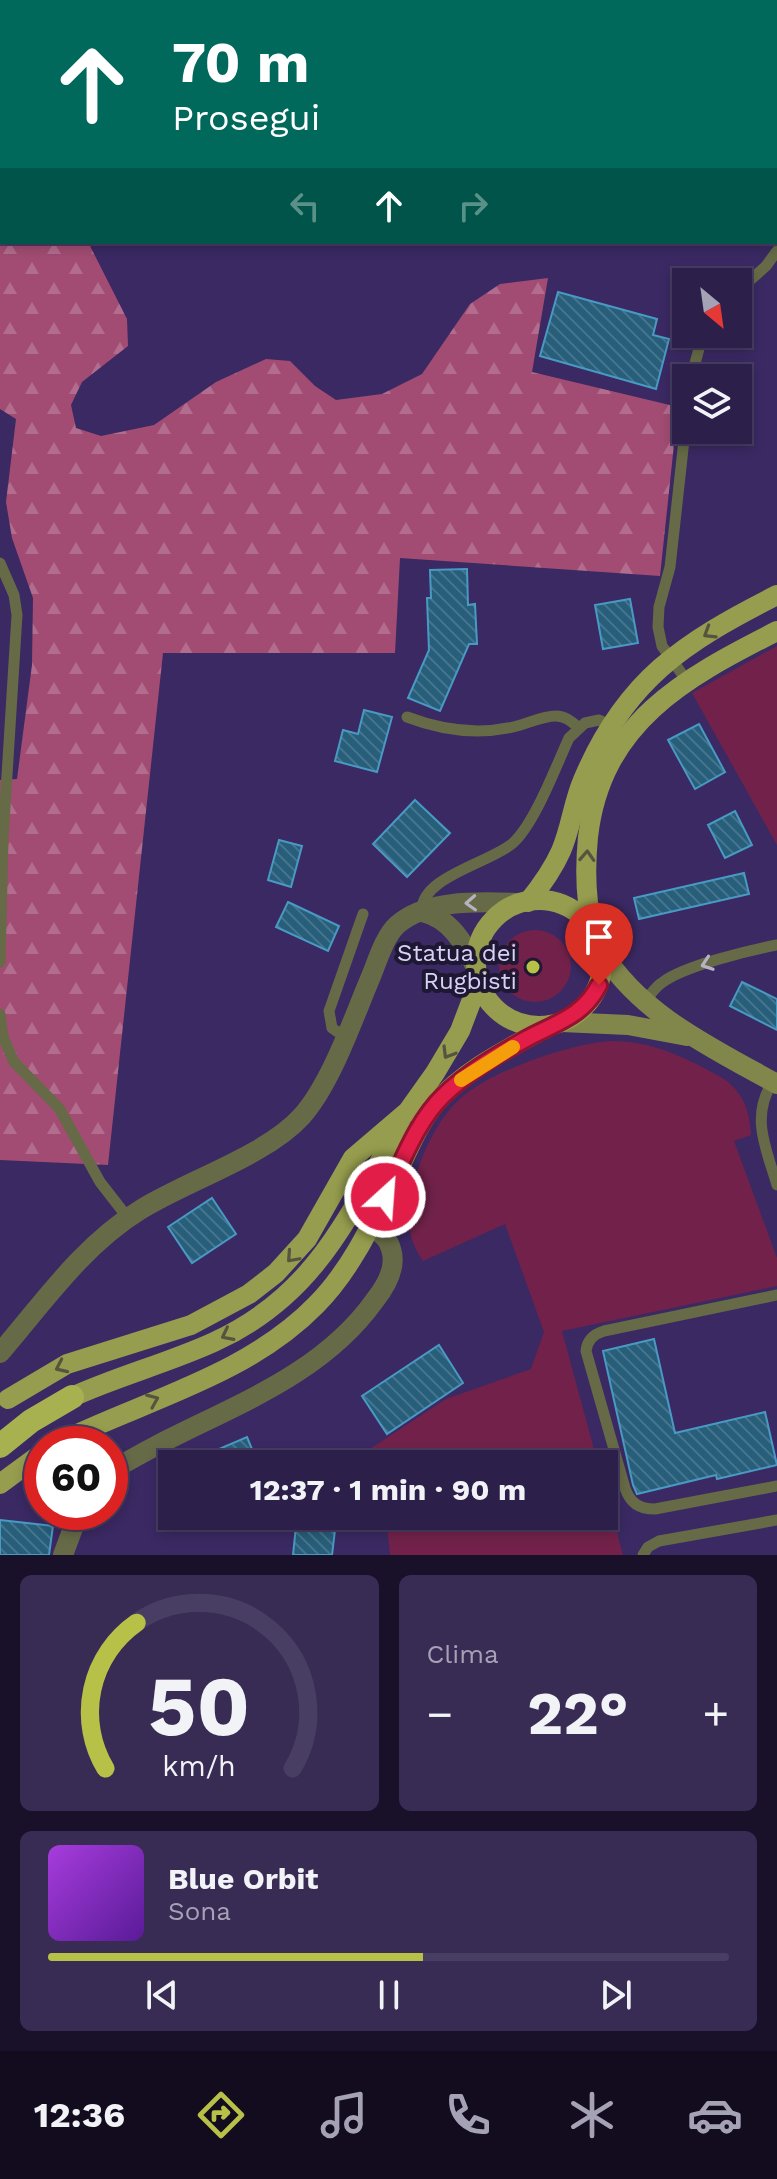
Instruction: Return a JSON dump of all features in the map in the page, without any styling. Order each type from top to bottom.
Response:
[{"type":"highway","points":[[0,1446],[38,1416],[72,1397]]},
{"type":"main road","points":[[96,1426],[221,1370],[272,1341],[303,1317],[342,1273],[371,1226],[419,1129],[438,1101],[479,1067],[578,1013],[595,993],[601,976],[598,941],[587,891],[591,819],[619,730],[641,684],[670,659],[713,630],[777,595]]},
{"type":"main road","points":[[557,1024],[533,1026],[506,1017],[486,998],[478,975],[478,950],[485,932],[496,918],[524,902],[546,877],[561,851],[582,783],[619,730],[687,681],[777,631]]},
{"type":"main road","points":[[524,902],[544,900],[566,906],[585,920],[598,941]]},
{"type":"main road","points":[[72,1397],[213,1343],[272,1309],[289,1294],[322,1258],[408,1111],[455,1040],[478,975]]},
{"type":"main road","points":[[8,1399],[59,1367],[191,1325],[258,1289],[290,1260],[307,1239],[353,1158],[408,1111]]},
{"type":"main road","points":[[0,1484],[24,1466]]},
{"type":"street","points":[[0,1353],[75,1266],[128,1218],[291,1128],[315,1097],[393,931],[407,918],[469,902],[524,902]]},
{"type":"street","points":[[422,912],[436,917],[452,929],[466,948],[478,975]]},
{"type":"street","points":[[598,941],[619,976],[646,1000],[695,1037],[775,1082]]},
{"type":"street","points":[[557,1024],[628,1025],[695,1037]]},
{"type":"street","points":[[128,1462],[279,1384],[320,1357],[346,1335],[378,1296],[392,1266],[389,1243],[363,1218],[371,1178]]},
{"type":"street","points":[[63,1555],[72,1530]]},
{"type":"lane","points":[[752,278],[777,251]]},
{"type":"lane","points":[[684,444],[670,567],[658,617],[659,637],[670,659],[687,681]]},
{"type":"lane","points":[[0,563],[14,595],[17,615],[3,839],[0,962]]},
{"type":"lane","points":[[407,717],[465,731],[514,727],[556,716],[568,718],[578,727]]},
{"type":"lane","points":[[422,912],[422,903],[431,891],[454,875],[500,853],[522,834],[569,738],[578,727],[592,720],[619,730]]},
{"type":"lane","points":[[345,1037],[332,1028],[329,1011],[363,914]]},
{"type":"lane","points":[[646,1000],[657,986],[670,977],[730,956],[777,945]]},
{"type":"lane","points":[[0,1014],[3,1037],[14,1062],[59,1108],[100,1182],[128,1218]]},
{"type":"lane","points":[[775,1082],[763,1097],[760,1115],[777,1185]]},
{"type":"lane","points":[[777,1295],[604,1331],[593,1336],[586,1351],[625,1488],[638,1506],[655,1509],[777,1486]]},
{"type":"lane","points":[[643,1555],[648,1547],[659,1541],[777,1520]]},
{"type":"shaded area","points":[[777,646],[777,845],[692,693]]},
{"type":"shaded area","points":[[535,930],[561,940],[571,966],[561,992],[535,1002],[509,992],[499,966],[509,940]]},
{"type":"shaded area","points":[[593,1043],[636,1043],[670,1052],[721,1077],[739,1094],[747,1110],[751,1135],[734,1141],[777,1258],[777,1286],[562,1331],[594,1450],[368,1450],[446,1399],[531,1369],[544,1332],[505,1224],[423,1261],[413,1243],[409,1205],[425,1150],[437,1127],[461,1098],[491,1078],[531,1060]]},
{"type":"shaded area","points":[[387,1530],[616,1530],[623,1555],[390,1555]]},
{"type":"green space","points":[[0,244],[89,244],[127,319],[128,346],[82,382],[71,405],[76,428],[101,436],[154,425],[216,382],[266,359],[290,361],[315,386],[336,400],[382,394],[422,374],[470,304],[500,284],[548,278],[532,372],[672,406],[674,444],[660,576],[400,558],[395,653],[163,653],[108,1165],[0,1160],[0,780],[17,779],[32,665],[33,598],[12,538],[6,502],[16,419],[0,409]]},
{"type":"building","points":[[558,292],[657,319],[653,335],[669,339],[656,389],[540,356]]},
{"type":"building","points":[[467,569],[468,605],[475,604],[477,644],[469,644],[440,711],[408,698],[429,650],[427,598],[431,598],[430,570]]},
{"type":"building","points":[[630,599],[638,643],[603,649],[595,605]]},
{"type":"building","points":[[364,710],[392,717],[377,772],[335,761],[343,730],[358,734]]},
{"type":"building","points":[[699,724],[725,772],[695,789],[668,740]]},
{"type":"building","points":[[415,800],[450,833],[407,877],[373,844]]},
{"type":"building","points":[[735,811],[752,845],[725,858],[708,825]]},
{"type":"building","points":[[279,840],[302,846],[291,887],[268,880]]},
{"type":"building","points":[[744,873],[749,894],[639,919],[634,898]]},
{"type":"building","points":[[288,902],[339,926],[328,951],[276,927]]},
{"type":"building","points":[[742,982],[777,999],[777,1030],[730,1006]]},
{"type":"building","points":[[212,1198],[236,1234],[192,1263],[168,1227]]},
{"type":"building","points":[[654,1339],[675,1433],[765,1412],[777,1465],[717,1479],[716,1475],[637,1494],[603,1351]]},
{"type":"building","points":[[439,1345],[463,1383],[387,1434],[362,1396]]},
{"type":"building","points":[[247,1437],[252,1450],[219,1450]]},
{"type":"building","points":[[0,1520],[24,1523],[24,1530],[52,1530],[49,1555],[0,1555]]},
{"type":"building","points":[[296,1530],[335,1530],[332,1555],[293,1555]]},
{"type":"slow traffic","points":[[461,1080],[513,1047]]},
{"type":"place","name":"Statua dei Rugbisti","points":[[533,967]]},
{"type":"route","points":[[385,1197],[423,1120],[444,1095],[479,1067],[578,1013],[599,985]]}]
